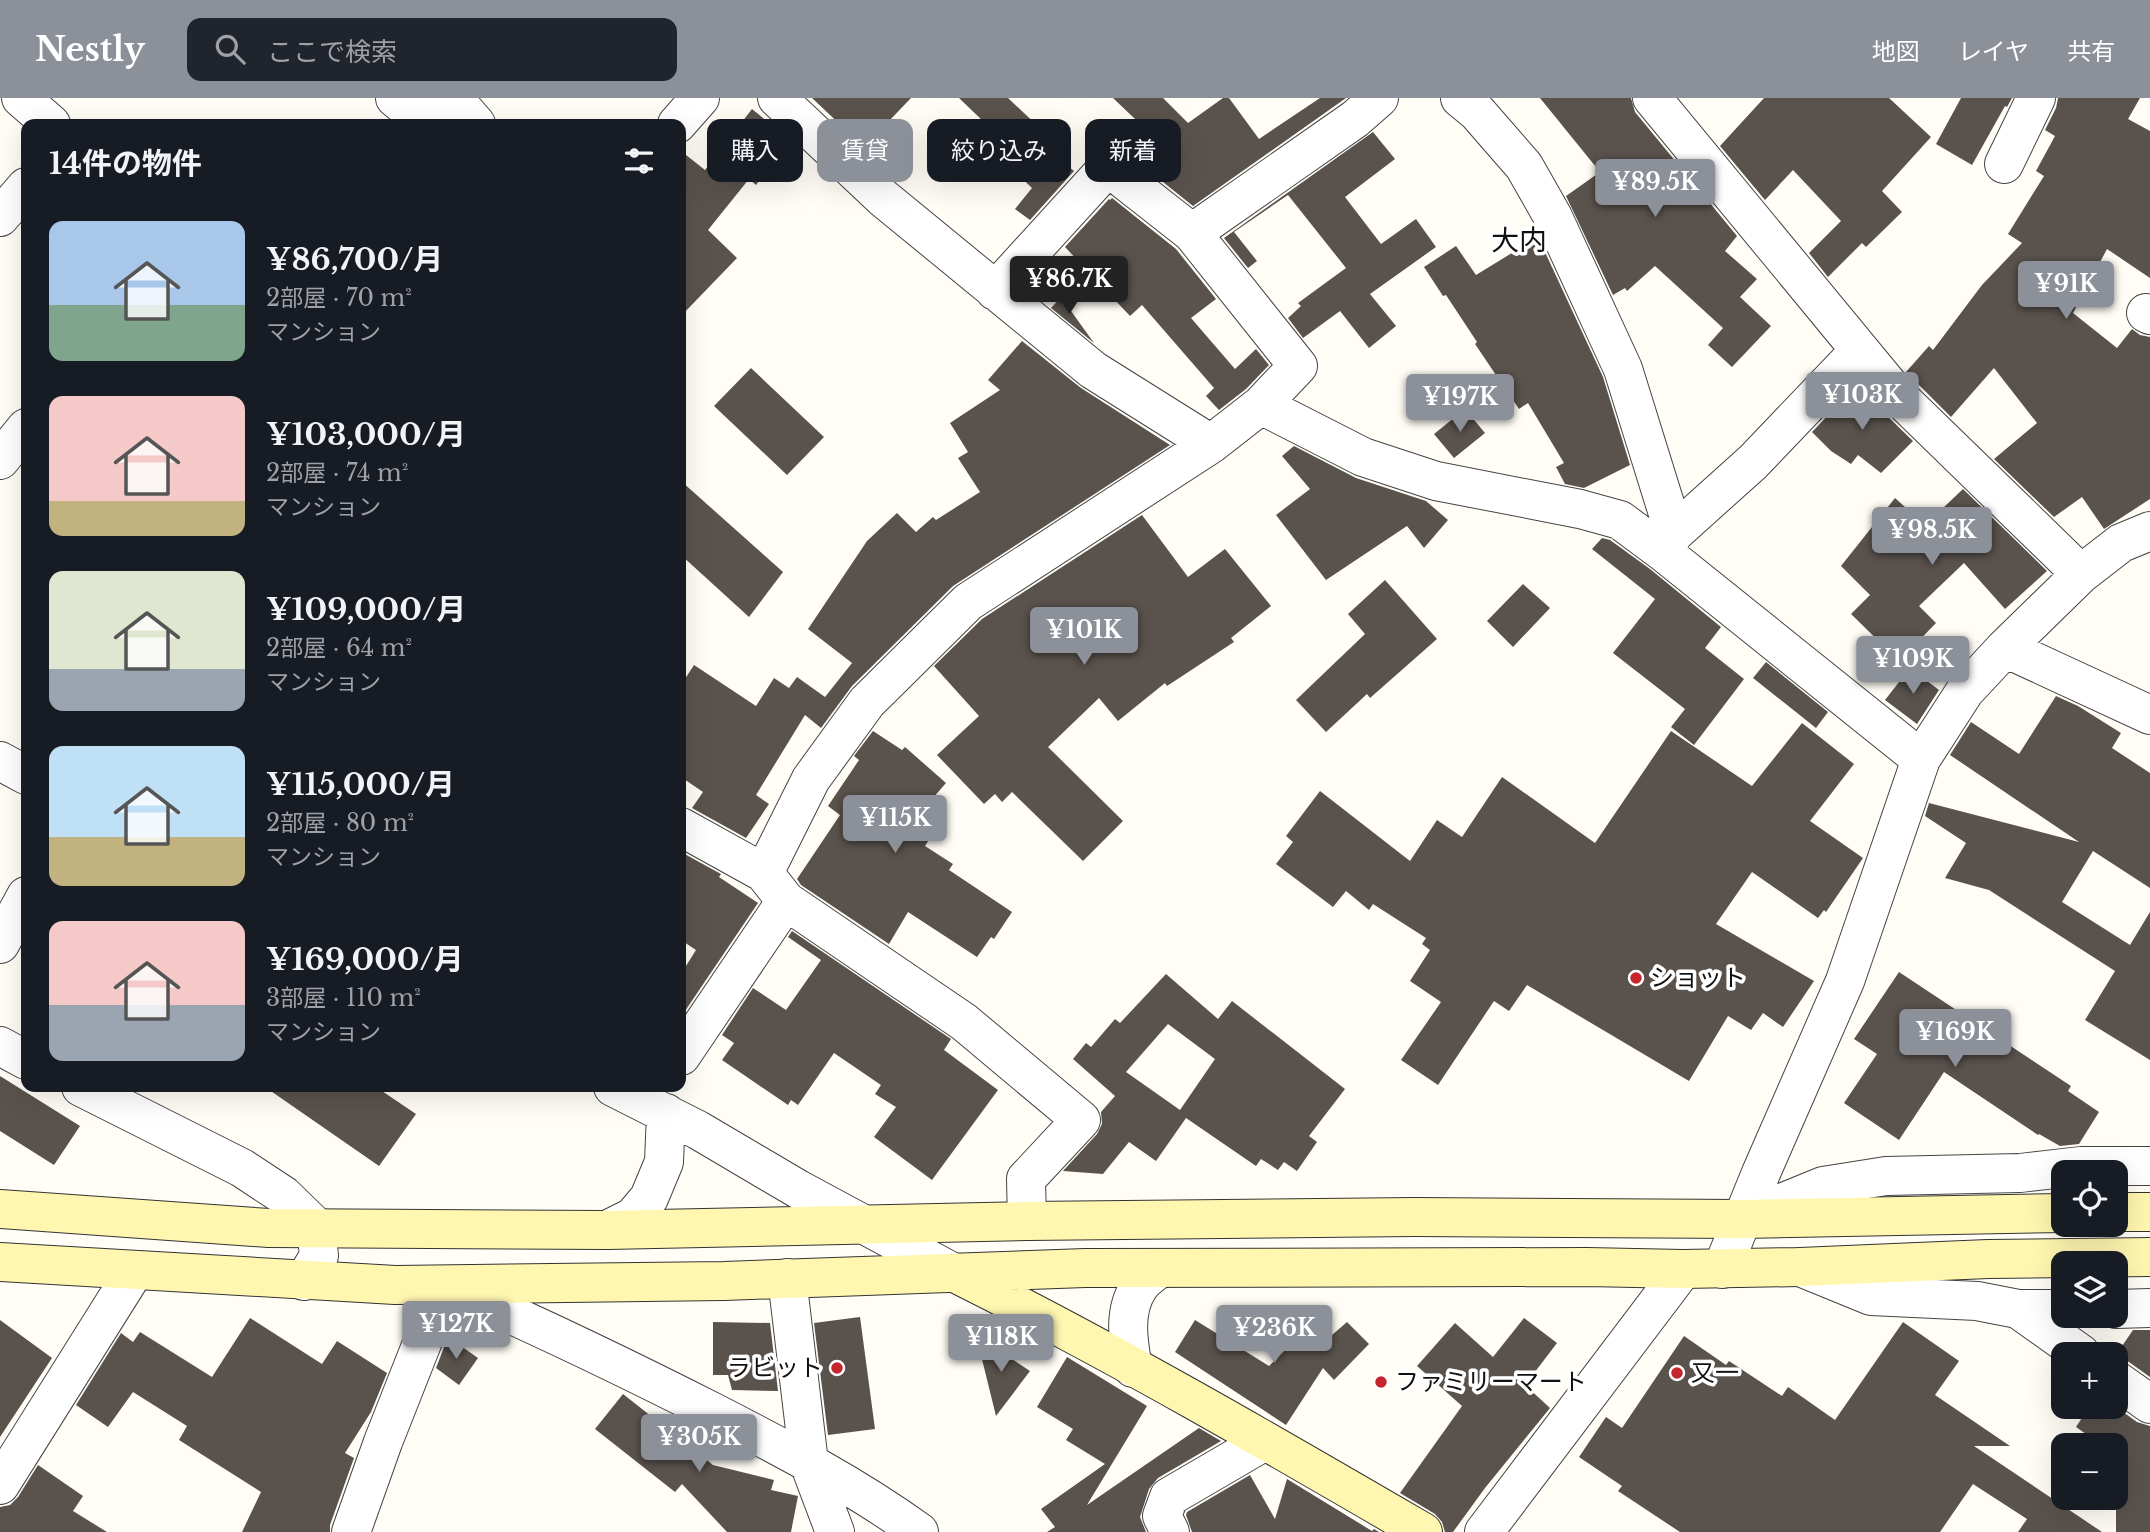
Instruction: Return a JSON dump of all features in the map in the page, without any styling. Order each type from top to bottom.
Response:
[{"type":"street","points":[[21,98],[45,119]]},
{"type":"street","points":[[395,98],[406,107],[460,112]]},
{"type":"street","points":[[681,119],[700,98]]},
{"type":"street","points":[[777,98],[883,198],[1093,370],[1211,444]]},
{"type":"street","points":[[1192,233],[1355,119],[1379,98]]},
{"type":"street","points":[[1460,98],[1477,112],[1524,166],[1553,217],[1623,369],[1669,543]]},
{"type":"street","points":[[1653,98],[1897,395],[2081,574]]},
{"type":"street","points":[[2004,164],[2036,98]]},
{"type":"street","points":[[686,1047],[775,887],[811,779],[867,702],[968,602],[1211,444],[1261,405],[1298,366],[1192,233],[1108,167],[995,291]]},
{"type":"street","points":[[0,216],[21,193]]},
{"type":"street","points":[[1669,543],[1753,462],[1860,350]]},
{"type":"street","points":[[1261,405],[1363,457],[1436,481],[1580,509],[1620,520],[1669,543],[1921,759]]},
{"type":"street","points":[[0,460],[21,434]]},
{"type":"street","points":[[1722,1269],[1845,981],[1921,759],[1965,691],[2005,648],[2081,574],[2121,543],[2150,531]]},
{"type":"street","points":[[2005,648],[2150,715]]},
{"type":"street","points":[[0,761],[21,772]]},
{"type":"street","points":[[686,830],[775,887],[964,1022],[1080,1120],[1026,1179],[1027,1221]]},
{"type":"street","points":[[0,944],[21,905]]},
{"type":"street","points":[[0,1046],[21,1057]]},
{"type":"street","points":[[90,1092],[242,1168],[283,1195],[316,1227],[319,1256],[304,1281]]},
{"type":"street","points":[[628,1092],[658,1101],[798,1189],[1024,1308],[1423,1532]]},
{"type":"street","points":[[607,1230],[633,1217],[649,1198],[664,1162],[658,1101]]},
{"type":"street","points":[[1743,1219],[1823,1186],[1886,1176],[2020,1173],[2081,1166],[2150,1166]]},
{"type":"street","points":[[0,1209],[256,1227],[607,1230],[1027,1221],[1415,1217],[1743,1219],[2051,1213]]},
{"type":"street","points":[[2128,1212],[2150,1212]]},
{"type":"street","points":[[0,1262],[304,1281],[445,1285],[1085,1268],[1722,1269],[1987,1259],[2150,1257]]},
{"type":"street","points":[[1133,1368],[1128,1339],[1129,1309],[1139,1286],[1159,1268]]},
{"type":"street","points":[[1800,1268],[1871,1296],[1977,1301],[2018,1310],[2051,1309]]},
{"type":"street","points":[[1484,1532],[1683,1269]]},
{"type":"street","points":[[0,1485],[135,1270]]},
{"type":"street","points":[[787,1278],[809,1463],[835,1532]]},
{"type":"street","points":[[445,1285],[662,1386],[809,1463],[890,1511],[919,1532]]},
{"type":"street","points":[[351,1532],[383,1442],[445,1285]]},
{"type":"street","points":[[2128,1309],[2150,1308]]},
{"type":"street","points":[[2018,1310],[2064,1342]]},
{"type":"street","points":[[2128,1388],[2150,1404]]},
{"type":"street","points":[[1171,1532],[1162,1516],[1169,1497],[1265,1441]]},
{"type":"building","points":[[812,98],[911,98],[891,119],[834,119]]},
{"type":"building","points":[[959,98],[1008,98],[1030,119],[981,119]]},
{"type":"building","points":[[1113,98],[1163,98],[1188,123],[1223,98],[1229,98],[1259,139],[1320,98],[1346,98],[1193,206],[1163,182],[1181,182],[1181,119],[1135,119]]},
{"type":"building","points":[[1540,98],[1631,98],[1635,112],[1737,236],[1725,251],[1757,279],[1740,297],[1771,326],[1732,367],[1708,345],[1723,328],[1655,266],[1627,291],[1625,288],[1613,295],[1566,196],[1600,172]]},
{"type":"building","points":[[1764,98],[1889,98],[1931,137],[1882,191],[1902,212],[1866,247],[1862,243],[1828,277],[1809,253],[1841,221],[1793,170],[1765,200],[1720,146]]},
{"type":"building","points":[[1961,98],[2012,98],[1972,165],[1936,144]]},
{"type":"building","points":[[2058,98],[2140,98],[2128,119],[2150,131],[2150,278],[2107,249],[2073,313],[2117,348],[2132,329],[2140,335],[2150,337],[2150,499],[2104,529],[2082,497],[2054,517],[1994,459],[2037,423],[1994,368],[1951,417],[1906,372],[1929,346],[1933,350],[1982,285],[2022,243],[2008,234],[2044,176],[2036,171],[2055,136],[2045,130]]},
{"type":"building","points":[[752,109],[764,119],[744,119]]},
{"type":"building","points":[[1373,132],[1395,159],[1345,197],[1381,244],[1416,219],[1436,247],[1370,294],[1396,326],[1369,348],[1340,311],[1303,338],[1288,318],[1301,306],[1298,303],[1346,268],[1288,195],[1234,232],[1257,261],[1248,268],[1224,238]]},
{"type":"building","points":[[686,155],[705,170],[707,167],[707,182],[747,182],[708,230],[737,258],[686,311]]},
{"type":"building","points":[[1026,182],[1064,182],[1030,220],[1015,209],[1032,188]]},
{"type":"building","points":[[1112,198],[1176,249],[1216,299],[1191,318],[1235,369],[1256,349],[1269,365],[1246,389],[1219,410],[1206,396],[1214,388],[1142,305],[1130,316],[1065,247]]},
{"type":"building","points":[[1538,237],[1603,377],[1630,465],[1584,488],[1565,484],[1556,467],[1564,463],[1528,403],[1519,409],[1446,295],[1443,296],[1424,267],[1456,246],[1476,275]]},
{"type":"building","points":[[1061,297],[1094,343],[1051,308]]},
{"type":"building","points":[[1022,341],[1081,388],[1170,445],[953,586],[852,686],[821,728],[805,715],[756,795],[769,804],[746,838],[692,808],[703,792],[686,780],[686,677],[694,665],[756,706],[774,678],[789,688],[797,677],[825,697],[852,663],[808,629],[867,541],[897,513],[916,532],[933,517],[936,520],[980,492],[958,458],[968,452],[950,423],[1000,390],[988,380]]},
{"type":"building","points":[[751,368],[824,437],[787,475],[714,406]]},
{"type":"building","points":[[1859,383],[1882,411],[1913,441],[1881,473],[1858,455],[1851,464],[1831,451],[1812,432]]},
{"type":"building","points":[[1465,409],[1485,433],[1454,458],[1434,434]]},
{"type":"building","points":[[1294,446],[1356,478],[1426,501],[1448,520],[1424,548],[1407,526],[1326,580],[1276,515],[1310,489],[1282,456]]},
{"type":"building","points":[[686,485],[783,572],[749,617],[686,560]]},
{"type":"building","points":[[1963,489],[2047,571],[2005,609],[1964,563],[1919,606],[1936,623],[1899,661],[1851,614],[1870,595],[1841,566],[1895,498],[1925,525]]},
{"type":"building","points":[[1142,515],[1188,577],[1225,549],[1271,606],[1231,638],[1234,642],[1167,686],[1165,683],[1118,721],[1099,698],[1048,747],[1123,821],[1083,861],[1012,792],[1002,802],[995,794],[984,804],[937,755],[979,716],[934,666],[982,619]]},
{"type":"building","points":[[1602,538],[1610,540],[1650,569],[1721,627],[1705,648],[1744,679],[1694,745],[1671,727],[1685,709],[1613,653],[1655,599],[1592,549]]},
{"type":"building","points":[[1385,580],[1437,639],[1370,698],[1367,694],[1326,732],[1296,700],[1365,634],[1348,614]]},
{"type":"building","points":[[1523,584],[1550,608],[1513,647],[1487,621]]},
{"type":"building","points":[[1766,662],[1828,712],[1816,728],[1753,678]]},
{"type":"building","points":[[1910,668],[1939,690],[1917,724],[1885,700]]},
{"type":"building","points":[[2056,696],[2078,706],[2121,733],[2112,748],[2150,773],[2150,888],[2093,851],[2062,902],[2130,945],[2150,912],[2150,1060],[2085,1020],[2115,971],[1989,890],[1945,878],[1966,843],[1925,816],[1929,803],[2079,842],[1950,755],[1971,722],[2019,754]]},
{"type":"building","points":[[1802,723],[1854,764],[1810,821],[1863,858],[1826,912],[1824,910],[1818,918],[1752,872],[1716,924],[1814,981],[1783,1027],[1763,1013],[1751,1030],[1728,1016],[1689,1081],[1527,985],[1509,1011],[1494,1001],[1438,1085],[1401,1060],[1441,1002],[1410,981],[1430,950],[1422,944],[1426,938],[1373,904],[1369,910],[1346,891],[1333,907],[1276,864],[1293,842],[1286,836],[1320,791],[1410,861],[1437,820],[1462,837],[1502,777],[1595,843],[1671,731],[1752,786]]},
{"type":"building","points":[[873,731],[902,750],[905,747],[946,783],[912,822],[932,835],[925,846],[953,864],[949,870],[1012,912],[994,939],[991,937],[977,957],[908,912],[889,944],[801,885],[797,879],[840,815],[828,806],[859,760],[854,756]]},
{"type":"building","points":[[686,855],[721,874],[719,877],[758,903],[686,1010],[686,966],[696,950],[686,943]]},
{"type":"building","points":[[792,931],[951,1039],[944,1050],[998,1090],[932,1180],[874,1137],[896,1107],[875,1094],[881,1085],[834,1053],[798,1105],[791,1100],[788,1105],[722,1060],[734,1043],[722,1035],[753,988],[786,1010],[821,960],[788,937]]},
{"type":"building","points":[[1899,972],[2071,1086],[2068,1091],[2099,1112],[2079,1144],[2060,1146],[2038,1135],[1944,1072],[1899,1140],[1844,1103],[1877,1054],[1854,1039]]},
{"type":"building","points":[[1166,974],[1218,1019],[1232,1001],[1345,1089],[1309,1136],[1317,1142],[1297,1171],[1284,1162],[1278,1170],[1261,1159],[1256,1166],[1186,1118],[1156,1161],[1129,1142],[1103,1174],[1063,1171],[1097,1134],[1102,1124],[1101,1112],[1115,1096],[1073,1059],[1086,1043],[1091,1047],[1115,1019],[1120,1023]],"holes":[[[1168,1024],[1215,1059],[1180,1110],[1126,1072]]]},
{"type":"building","points":[[0,1076],[21,1089],[21,1092],[26,1092],[80,1126],[54,1165],[0,1131]]},
{"type":"building","points":[[272,1092],[383,1092],[416,1114],[379,1166]]},
{"type":"building","points":[[860,1317],[875,1429],[828,1435],[814,1323]]},
{"type":"building","points":[[250,1318],[322,1364],[337,1341],[387,1373],[371,1412],[345,1453],[354,1458],[330,1525],[330,1532],[242,1532],[261,1492],[179,1440],[187,1426],[133,1392],[108,1427],[76,1405],[121,1333],[133,1342],[140,1332],[212,1377]]},
{"type":"building","points":[[1524,1318],[1557,1343],[1525,1385],[1550,1408],[1453,1532],[1445,1532],[1442,1522],[1435,1514],[1400,1493],[1462,1406],[1417,1366],[1455,1323],[1493,1357]]},
{"type":"building","points":[[1316,1319],[1332,1335],[1347,1322],[1369,1344],[1334,1380],[1323,1368],[1286,1425],[1175,1352],[1195,1320],[1269,1366]]},
{"type":"building","points":[[0,1320],[52,1358],[0,1437]]},
{"type":"building","points":[[713,1322],[770,1323],[778,1391],[732,1390],[728,1375],[713,1375]]},
{"type":"building","points":[[1903,1322],[1959,1361],[1935,1395],[2010,1446],[1974,1446],[2051,1498],[2051,1510],[2069,1510],[2102,1532],[2018,1532],[2027,1519],[1973,1484],[1940,1532],[1680,1532],[1618,1491],[1622,1486],[1579,1457],[1606,1417],[1622,1428],[1684,1336],[1726,1365],[1729,1361],[1782,1396],[1788,1387],[1835,1420]]},
{"type":"building","points":[[2133,1330],[2150,1330],[2150,1377],[2128,1362],[2128,1342],[2125,1342]]},
{"type":"building","points":[[976,1335],[1030,1371],[996,1416]]},
{"type":"building","points":[[448,1337],[478,1358],[459,1385],[436,1368]]},
{"type":"building","points":[[1067,1357],[1147,1406],[1087,1505],[1199,1428],[1221,1441],[1158,1478],[1149,1489],[1140,1517],[1146,1532],[1047,1532],[1055,1527],[1041,1509],[1105,1464],[1066,1440],[1073,1429],[1037,1407]]},
{"type":"building","points":[[623,1394],[713,1465],[774,1480],[771,1490],[798,1496],[791,1532],[727,1532],[682,1484],[675,1492],[595,1429]]},
{"type":"building","points":[[2128,1416],[2150,1426],[2150,1532],[2116,1532],[2116,1510],[2128,1510],[2128,1433],[2085,1433],[2076,1427],[2081,1419],[2128,1419]]},
{"type":"building","points":[[38,1465],[83,1496],[73,1511],[107,1532],[0,1532],[0,1507],[10,1505],[18,1497]]},
{"type":"building","points":[[1250,1475],[1275,1519],[1287,1479],[1372,1531],[1374,1529],[1379,1532],[1192,1532],[1187,1512]]},
{"type":"place","name":"ショット","points":[[1636,978]]},
{"type":"place","name":"ラビット","points":[[837,1368]]},
{"type":"place","name":"又一","points":[[1677,1373]]},
{"type":"place","name":"ファミリーマート","points":[[1381,1382]]},
{"type":"district","name":"大内","points":[[1519,240]]}]
